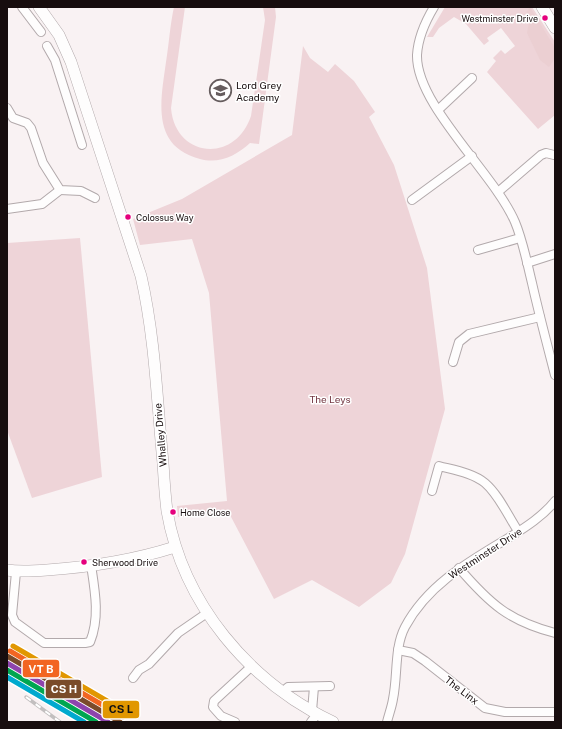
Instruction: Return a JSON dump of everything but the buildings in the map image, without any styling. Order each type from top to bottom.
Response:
[{"type":"street","points":[[22,7],[41,32]]},
{"type":"street","name":"Whalley Drive","points":[[39,7],[59,35],[71,62],[142,276],[149,309],[167,511],[175,547],[190,582],[207,613],[225,638],[252,666],[282,692],[313,715],[334,722]]},
{"type":"street","points":[[434,7],[420,35],[417,56],[421,77],[427,92],[438,110],[509,209],[520,238],[527,263],[555,374]]},
{"type":"street","points":[[542,7],[555,28]]},
{"type":"street","points":[[47,46],[55,60],[82,145]]},
{"type":"street","points":[[438,110],[472,78]]},
{"type":"street","points":[[66,95],[81,91]]},
{"type":"street","points":[[7,108],[13,118],[27,123],[32,128],[43,163],[60,190]]},
{"type":"street","points":[[498,192],[541,155],[546,153],[554,155]]},
{"type":"street","points":[[412,200],[472,156]]},
{"type":"street","points":[[7,209],[42,204],[60,190],[81,191],[95,198]]},
{"type":"street","points":[[478,250],[520,238]]},
{"type":"street","points":[[527,263],[555,254]]},
{"type":"street","points":[[453,362],[459,342],[469,334],[540,317]]},
{"type":"street","points":[[432,491],[439,466],[474,477],[484,482],[491,489],[518,531]]},
{"type":"street","name":"Westminster Drive","points":[[387,722],[394,698],[398,650],[405,628],[420,604],[436,586],[459,568],[537,519],[555,501]]},
{"type":"street","points":[[91,565],[96,610],[94,633],[90,642],[44,643],[15,622],[12,615],[12,571],[91,565],[134,558],[175,547]]},
{"type":"street","points":[[459,568],[480,592],[498,609],[520,622],[555,633]]},
{"type":"street","points":[[133,678],[138,670],[149,664],[178,633],[207,613]]},
{"type":"street","name":"The Linx","points":[[398,650],[413,653],[425,661],[485,708],[505,712],[555,712]]},
{"type":"street","points":[[235,722],[217,712],[213,707],[214,701],[252,666]]},
{"type":"street","points":[[282,692],[288,687],[330,686]]},
{"type":"street","points":[[313,715],[314,687]]},
{"type":"green space","points":[[174,7],[185,7],[171,108],[175,125],[183,137],[194,145],[206,149],[220,148],[232,142],[243,131],[251,116],[265,20],[263,7],[275,7],[276,17],[259,144],[250,143],[239,152],[227,158],[220,160],[207,160],[184,153],[173,144],[166,132],[162,120],[161,106]]},
{"type":"green space","points":[[445,7],[532,7],[555,42],[555,115],[538,129],[487,72],[496,61],[493,58],[501,50],[505,54],[515,46],[501,28],[487,38],[489,41],[484,45],[466,24],[454,17],[439,28],[433,37],[427,37]]},
{"type":"green space","name":"The Leys","points":[[303,46],[310,58],[328,72],[335,64],[354,81],[375,112],[369,117],[394,165],[427,268],[445,409],[405,554],[391,583],[359,607],[312,580],[274,599],[229,513],[178,517],[177,506],[227,501],[209,293],[192,239],[140,245],[133,219],[182,199],[292,135]]},
{"type":"green space","points":[[80,238],[102,477],[32,498],[7,430],[7,243]]},
{"type":"shaded area","points":[[530,7],[555,48],[555,58],[549,67],[540,60],[527,33],[529,23],[526,13]]},
{"type":"railway","points":[[26,697],[60,722]]},
{"type":"transit line","points":[[13,646],[126,712]]},
{"type":"transit line","points":[[10,651],[123,717]]},
{"type":"transit line","points":[[7,656],[120,722]]},
{"type":"transit line","points":[[7,663],[108,722]]},
{"type":"transit line","points":[[7,670],[96,722]]},
{"type":"transit line","points":[[7,677],[84,722]]},
{"type":"place","name":"Westminster Drive","points":[[545,18]]},
{"type":"place","name":"Lord Grey Academy","points":[[220,91]]},
{"type":"place","name":"Colossus Way","points":[[128,217]]},
{"type":"place","name":"Home Close","points":[[173,512]]},
{"type":"place","name":"Sherwood Drive","points":[[84,562]]}]
